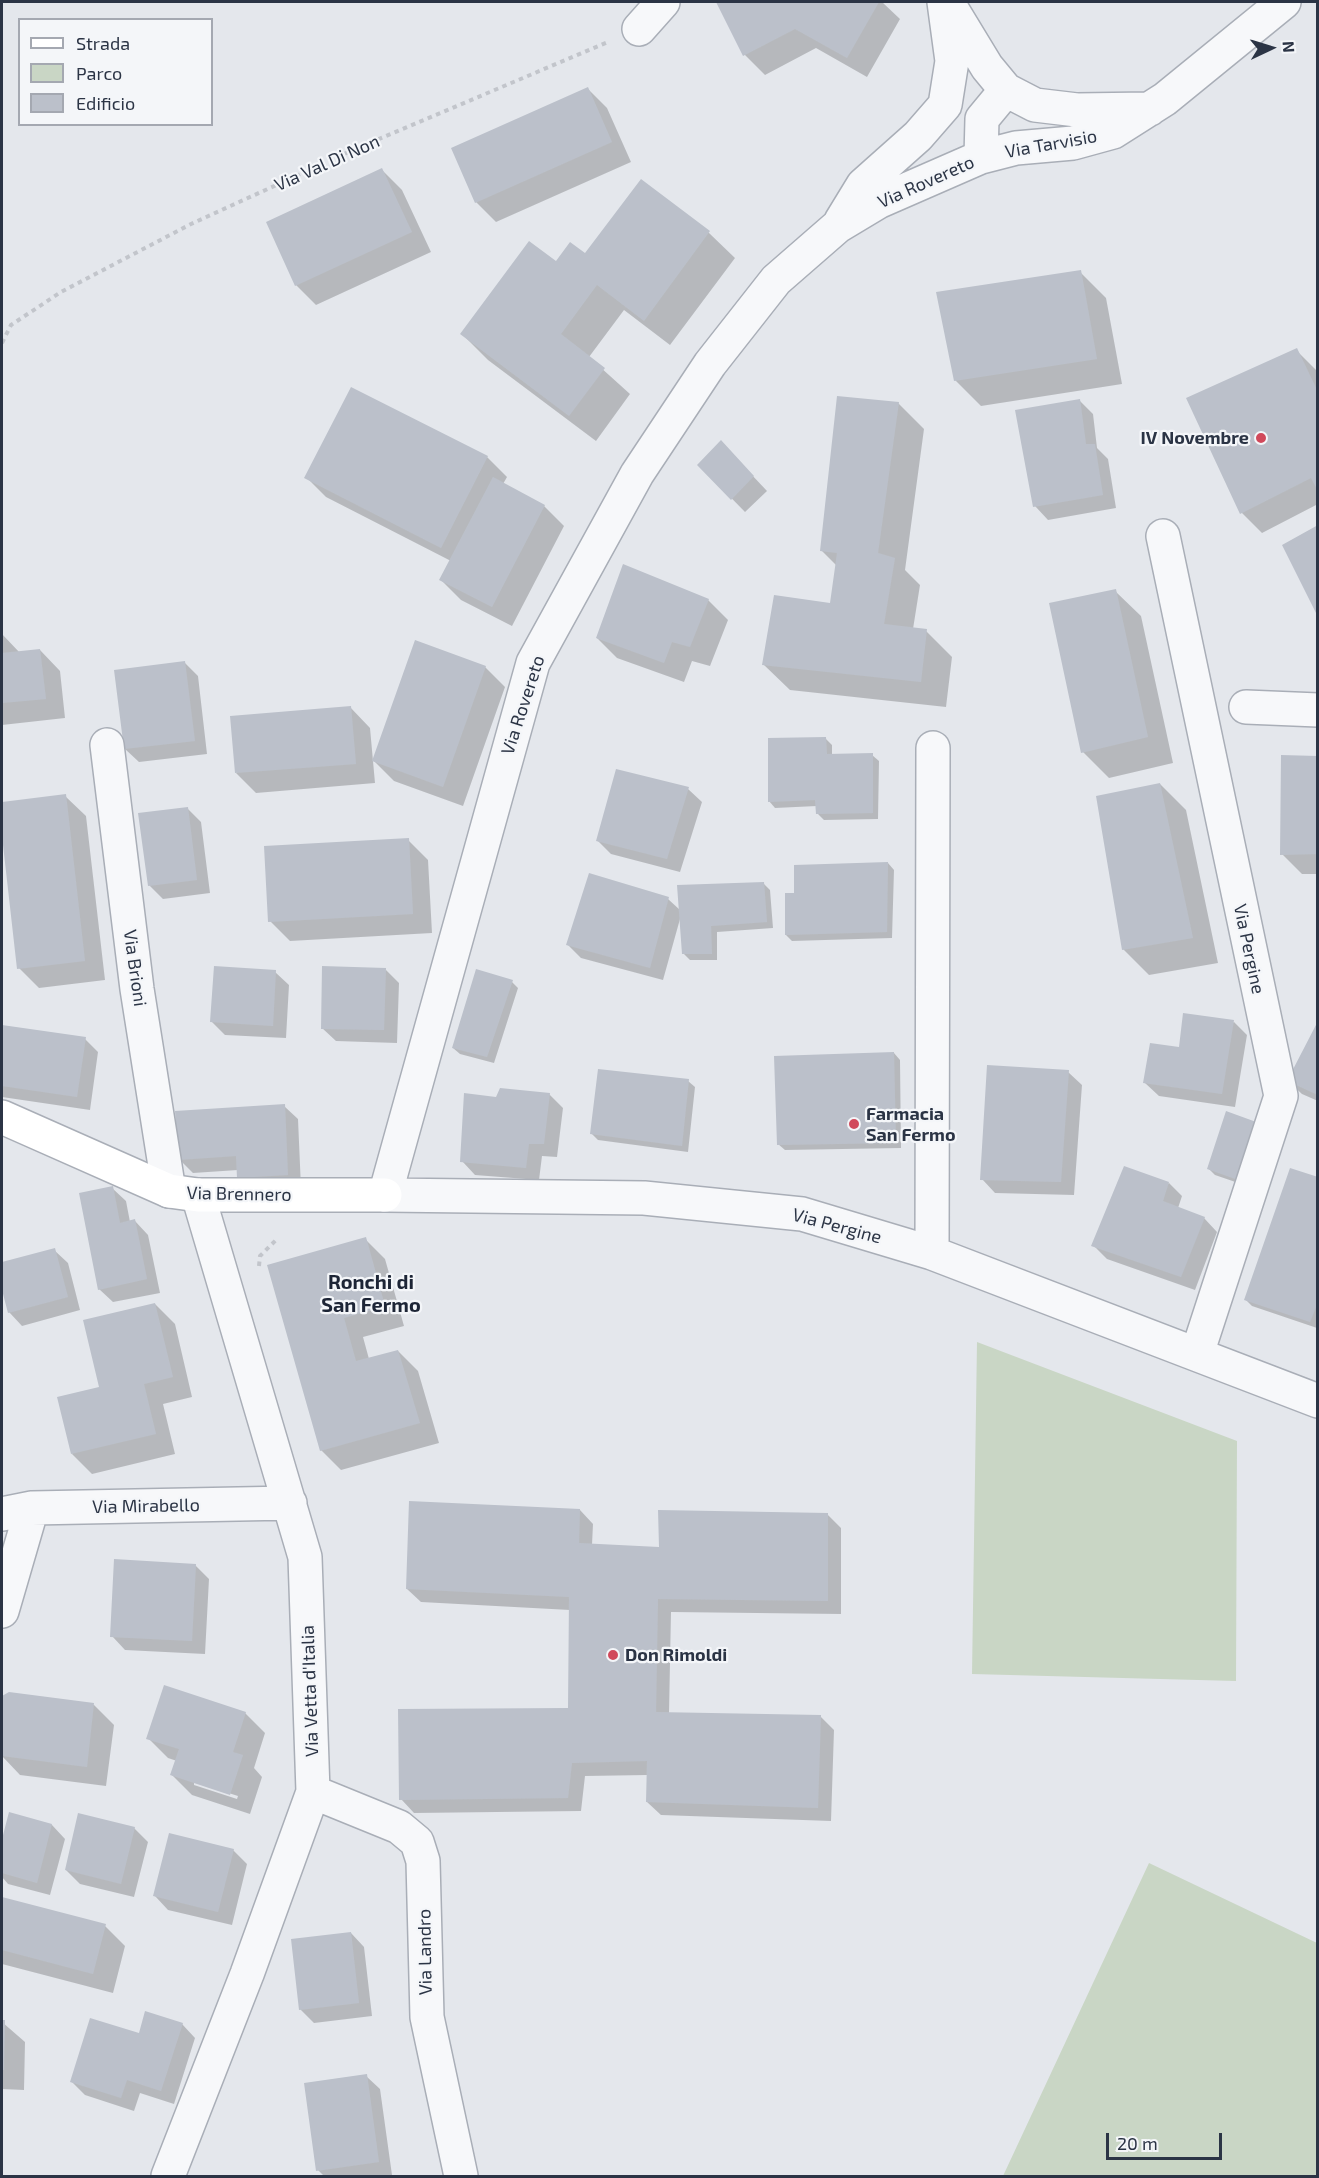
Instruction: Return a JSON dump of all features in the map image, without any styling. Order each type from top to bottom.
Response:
[{"type":"street","points":[[639,28],[663,2]]},
{"type":"street","points":[[946,2],[987,67],[1006,90],[982,119],[945,105],[952,61],[946,2]]},
{"type":"street","name":"Via Tarvisio","points":[[981,157],[1016,148],[1072,143],[1113,132],[1166,99],[1284,2]]},
{"type":"street","name":"Via Tarvisio","points":[[1006,90],[1035,105],[1077,110],[1150,109]]},
{"type":"street","name":"Via Rovereto","points":[[838,226],[862,185],[918,135],[945,105]]},
{"type":"street","name":"Via Rovereto","points":[[385,1195],[533,663],[636,474],[710,364],[776,280],[838,226],[878,202],[981,157],[982,119]]},
{"type":"street","name":"Via Pergine","points":[[1163,536],[1281,1096],[1197,1354]]},
{"type":"street","points":[[1246,707],[1317,710]]},
{"type":"street","name":"Via Brioni","points":[[107,745],[137,989],[183,1193]]},
{"type":"street","points":[[932,1253],[933,748]]},
{"type":"street","name":"Via Brennero","points":[[2,1117],[183,1193],[385,1195]]},
{"type":"street","name":"Via Vetta d'Italia","points":[[168,2176],[247,1974],[313,1792],[305,1557],[290,1503],[183,1193]]},
{"type":"street","name":"Via Pergine","points":[[385,1195],[644,1198],[802,1214],[932,1253],[1317,1401]]},
{"type":"street","name":"Via Mirabello","points":[[17,1511],[290,1503]]},
{"type":"street","points":[[2,1611],[17,1511]]},
{"type":"street","name":"Via Landro","points":[[313,1792],[399,1827],[417,1842],[423,1861],[426,2017],[461,2176]]},
{"type":"path","name":"Via Val Di Non","points":[[2,343],[11,325],[61,292],[191,224],[353,150],[639,28]]},
{"type":"path","points":[[254,1253],[260,1256],[278,1239]]},
{"type":"green space","points":[[977,1342],[1237,1441],[1236,1681],[972,1674]]},
{"type":"green space","points":[[1149,1863],[1317,1943],[1317,2176],[1003,2176]]},
{"type":"building","points":[[716,2],[879,2],[847,58],[795,29],[743,56]]},
{"type":"building","points":[[588,87],[612,142],[475,203],[451,148]]},
{"type":"building","points":[[382,168],[412,232],[295,286],[266,222]]},
{"type":"building","points":[[641,179],[710,231],[644,321],[597,285],[561,334],[605,368],[569,416],[460,334],[529,241],[556,261],[570,242],[585,253]]},
{"type":"building","points":[[1081,270],[1097,359],[954,381],[936,292]]},
{"type":"building","name":"IV Novembre","points":[[1297,348],[1318,392],[1318,491],[1311,478],[1240,514],[1186,398]]},
{"type":"building","points":[[351,387],[488,456],[441,548],[304,478]]},
{"type":"building","points":[[837,396],[899,402],[878,553],[895,558],[884,624],[927,629],[921,682],[762,665],[774,595],[830,603],[837,553],[820,551]]},
{"type":"building","points":[[1080,399],[1086,444],[1095,444],[1103,495],[1033,507],[1015,410]]},
{"type":"building","points":[[721,440],[754,476],[731,500],[697,465]]},
{"type":"building","points":[[493,477],[545,505],[492,607],[439,580]]},
{"type":"building","points":[[1318,525],[1318,617],[1282,545]]},
{"type":"building","points":[[623,564],[709,599],[690,647],[672,642],[664,663],[596,638]]},
{"type":"building","points":[[1116,589],[1148,737],[1081,753],[1049,603]]},
{"type":"building","points":[[415,640],[486,666],[443,787],[372,761]]},
{"type":"building","points":[[40,649],[46,699],[2,703],[2,653]]},
{"type":"building","points":[[185,661],[195,741],[124,749],[114,670]]},
{"type":"building","points":[[351,706],[356,764],[235,773],[230,716]]},
{"type":"building","points":[[826,737],[827,754],[873,753],[873,813],[816,814],[815,800],[768,802],[768,738]]},
{"type":"building","points":[[1281,755],[1318,756],[1318,854],[1280,855]]},
{"type":"building","points":[[616,769],[689,787],[667,859],[596,841]]},
{"type":"building","points":[[1160,783],[1193,938],[1122,950],[1096,796]]},
{"type":"building","points":[[66,794],[85,961],[17,969],[2,836],[2,802]]},
{"type":"building","points":[[188,807],[197,880],[148,886],[138,813]]},
{"type":"building","points":[[409,838],[413,914],[268,922],[264,846]]},
{"type":"building","points":[[888,862],[887,932],[785,935],[785,893],[794,893],[794,865]]},
{"type":"building","points":[[589,873],[669,897],[650,968],[566,945]]},
{"type":"building","points":[[764,882],[767,922],[711,926],[712,954],[682,954],[677,885]]},
{"type":"building","points":[[214,966],[276,970],[273,1026],[210,1022]]},
{"type":"building","points":[[322,966],[386,968],[384,1030],[321,1029]]},
{"type":"building","points":[[476,969],[513,980],[487,1057],[452,1048]]},
{"type":"building","points":[[1183,1013],[1234,1020],[1222,1094],[1143,1083],[1150,1043],[1179,1047]]},
{"type":"building","points":[[1318,1021],[1318,1095],[1287,1081]]},
{"type":"building","points":[[2,1025],[86,1037],[77,1097],[2,1086]]},
{"type":"building","points":[[894,1052],[896,1143],[777,1145],[774,1056]]},
{"type":"building","points":[[987,1065],[1069,1070],[1061,1182],[980,1180]]},
{"type":"building","points":[[598,1069],[689,1079],[682,1146],[590,1134]]},
{"type":"building","points":[[500,1088],[550,1093],[544,1144],[529,1144],[526,1168],[460,1162],[464,1093],[496,1097]]},
{"type":"building","points":[[285,1104],[288,1175],[237,1178],[236,1156],[178,1160],[175,1111]]},
{"type":"building","points":[[1226,1111],[1259,1123],[1241,1181],[1207,1169]]},
{"type":"building","points":[[1124,1166],[1169,1182],[1163,1201],[1205,1217],[1181,1277],[1091,1246]]},
{"type":"building","points":[[1290,1168],[1318,1177],[1318,1302],[1310,1322],[1244,1300]]},
{"type":"building","points":[[113,1186],[120,1223],[135,1219],[147,1279],[98,1290],[79,1193]]},
{"type":"building","points":[[366,1237],[385,1306],[344,1318],[356,1361],[398,1350],[420,1423],[320,1451],[267,1265]]},
{"type":"building","points":[[55,1248],[68,1297],[8,1313],[2,1290],[2,1262]]},
{"type":"building","points":[[155,1303],[173,1377],[144,1384],[156,1434],[71,1454],[57,1397],[99,1387],[83,1320]]},
{"type":"building","name":"Don Rimoldi","points":[[409,1501],[580,1509],[579,1543],[659,1547],[658,1510],[828,1513],[828,1601],[658,1599],[656,1712],[821,1715],[818,1808],[646,1802],[647,1761],[572,1763],[568,1798],[399,1800],[398,1709],[568,1708],[569,1597],[406,1589]]},
{"type":"building","points":[[114,1559],[196,1564],[192,1641],[110,1637]]},
{"type":"building","points":[[164,1685],[246,1712],[233,1752],[243,1755],[230,1795],[170,1775],[179,1749],[146,1739]]},
{"type":"building","points":[[9,1692],[94,1703],[87,1767],[2,1756],[2,1696]]},
{"type":"building","points":[[9,1812],[52,1824],[37,1883],[2,1873],[2,1839]]},
{"type":"building","points":[[78,1813],[135,1827],[121,1884],[65,1870]]},
{"type":"building","points":[[169,1833],[234,1849],[218,1912],[153,1896]]},
{"type":"building","points":[[2,1897],[106,1924],[93,1974],[2,1950]]},
{"type":"building","points":[[351,1932],[359,2003],[299,2010],[291,1939]]},
{"type":"building","points":[[145,2011],[183,2023],[161,2091],[127,2080],[121,2098],[70,2082],[90,2018],[139,2033]]},
{"type":"building","points":[[2,2020],[5,2020],[4,2070],[2,2070]]},
{"type":"building","points":[[367,2074],[379,2162],[316,2171],[304,2083]]},
{"type":"place","name":"IV Novembre","points":[[1261,438]]},
{"type":"place","name":"Farmacia San Fermo","points":[[854,1124]]},
{"type":"place","name":"Don Rimoldi","points":[[613,1655]]},
{"type":"district","name":"Ronchi di San Fermo","points":[[371,1294]]}]
